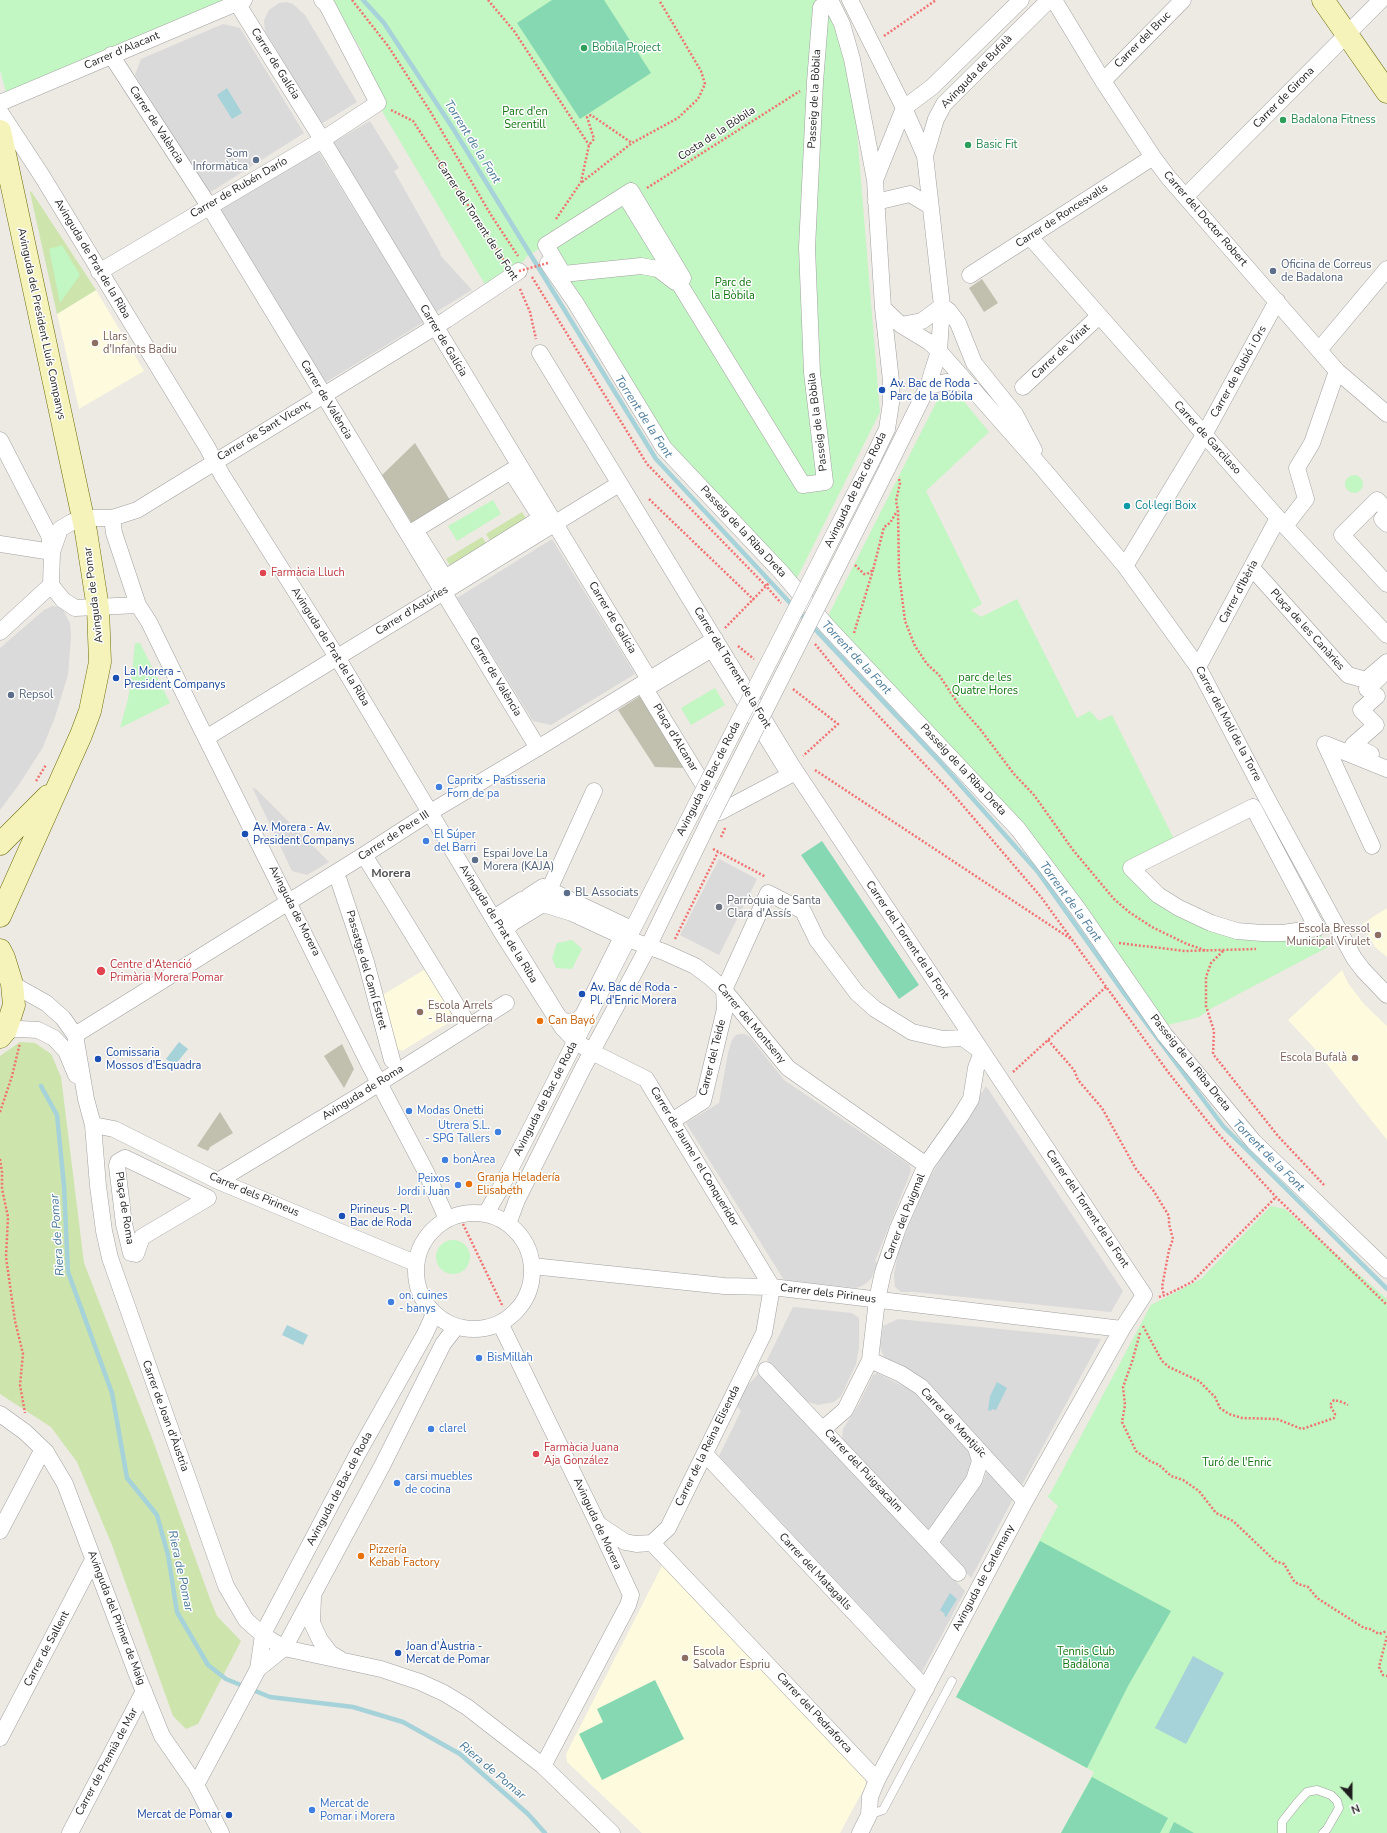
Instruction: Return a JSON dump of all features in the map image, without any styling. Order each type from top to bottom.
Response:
[{"type":"street","points":[[322,0],[327,5],[378,103]]},
{"type":"street","points":[[850,0],[904,108],[925,156],[942,306],[939,351]]},
{"type":"street","name":"Avinguda de Bufalà","points":[[904,108],[932,86],[1020,0]]},
{"type":"street","name":"Avinguda de Bufalà","points":[[925,156],[936,119],[944,104],[1049,0]]},
{"type":"street","name":"Carrer del Doctor Robert","points":[[1054,0],[1103,81],[1153,158],[1168,177],[1338,371],[1387,414]]},
{"type":"street","name":"Carrer del Bruc","points":[[1103,81],[1183,0]]},
{"type":"street","points":[[1323,0],[1387,92]]},
{"type":"street","name":"Carrer de Girona","points":[[1186,196],[1381,0]]},
{"type":"street","name":"Carrer d'Alacant","points":[[0,103],[240,2]]},
{"type":"street","name":"Carrer de Galícia","points":[[240,2],[554,524],[647,684]]},
{"type":"street","points":[[826,3],[842,24],[852,59],[875,180],[883,308]]},
{"type":"street","name":"Passeig de la Bòbila","points":[[631,198],[678,280],[804,485],[825,482],[812,373],[808,248],[815,82],[826,3]]},
{"type":"street","name":"Carrer de València","points":[[111,55],[208,206],[538,748]]},
{"type":"street","name":"Carrer de Rubén Darío","points":[[99,272],[208,206],[322,140],[378,103]]},
{"type":"street","points":[[875,180],[904,108]]},
{"type":"street","name":"Avinguda de Prat de la Riba","points":[[0,112],[42,176],[99,272],[207,447],[214,462],[337,658],[558,1021],[575,1041],[592,1052]]},
{"type":"street","name":"Avinguda del President Lluís Companys","points":[[0,131],[70,460],[84,518]]},
{"type":"street","name":"Carrer de Roncesvalls","points":[[970,275],[1153,158]]},
{"type":"street","points":[[631,198],[631,191],[546,245],[563,274],[641,266],[658,269],[675,282],[678,280]]},
{"type":"street","points":[[876,202],[910,194],[930,206]]},
{"type":"street","name":"Carrer de Garcilaso","points":[[1030,238],[1282,522],[1387,635]]},
{"type":"street","name":"Passeig de la Riba Dreta","points":[[548,263],[574,302],[664,448],[781,572],[850,650],[1018,829],[1100,940],[1165,1035],[1254,1142],[1387,1270]]},
{"type":"street","points":[[1319,350],[1387,269]]},
{"type":"street","name":"Carrer de Sant Vicenç","points":[[84,518],[112,518],[137,510],[435,327],[516,273]]},
{"type":"street","name":"Carrer de Rubió i Ors","points":[[1125,566],[1204,435],[1277,301]]},
{"type":"street","points":[[901,324],[922,321],[942,306]]},
{"type":"street","name":"Carrer del Molí de la Torre","points":[[942,306],[949,311],[958,323],[974,362],[1015,414],[1044,470]]},
{"type":"street","name":"Carrer del Molí de la Torre","points":[[883,308],[901,324],[929,342],[939,351],[1044,470],[1125,566],[1198,667],[1264,793],[1354,958],[1362,970],[1387,995]]},
{"type":"street","name":"Avinguda de Bac de Roda","points":[[484,1213],[488,1210],[499,1191],[625,938],[696,805],[887,429],[891,403],[891,381],[883,308]]},
{"type":"street","name":"Carrer de Viriat","points":[[1023,387],[1099,316]]},
{"type":"street","name":"Avinguda de Bac de Roda","points":[[508,1224],[523,1188],[592,1052],[648,947],[712,815],[892,471],[928,386],[939,351]]},
{"type":"street","name":"Carrer del Torrent de la Font","points":[[540,353],[619,484],[718,636],[792,766],[1144,1295],[1122,1329]]},
{"type":"street","name":"Carrer d'Ibèria","points":[[1198,667],[1252,568],[1282,522],[1306,499],[1297,468],[1312,442],[1338,371]]},
{"type":"street","points":[[928,386],[946,382],[966,383]]},
{"type":"street","points":[[0,440],[48,535],[52,552],[51,585],[63,600],[75,608],[138,605]]},
{"type":"street","points":[[511,471],[541,518],[444,578],[415,530],[511,471]]},
{"type":"street","name":"Carrer d'Astúries","points":[[206,738],[619,484]]},
{"type":"street","points":[[1387,510],[1377,500],[1342,535],[1387,584]]},
{"type":"street","points":[[1387,514],[1382,519],[1387,524]]},
{"type":"street","points":[[52,552],[60,529],[72,522],[84,518]]},
{"type":"street","name":"Avinguda de Pomar","points":[[0,916],[81,735],[90,711],[98,679],[100,662],[98,608],[84,518]]},
{"type":"street","name":"Avinguda de Morera","points":[[112,518],[114,533],[138,605],[149,622],[379,1083],[426,1172],[447,1219]]},
{"type":"street","points":[[0,544],[52,552]]},
{"type":"street","name":"Plaça de les Canàries","points":[[1252,568],[1348,675],[1366,680],[1387,662]]},
{"type":"street","points":[[0,632],[51,585]]},
{"type":"street","name":"Carrer de Pere III","points":[[75,1035],[289,901],[364,856],[430,812],[647,684],[718,636]]},
{"type":"street","name":"Plaça d'Alcanar","points":[[712,649],[790,775],[720,812],[647,684],[712,649]]},
{"type":"street","points":[[1387,671],[1366,689],[1377,696],[1361,710],[1376,725],[1353,745],[1387,761]]},
{"type":"street","points":[[1372,846],[1325,744],[1387,769]]},
{"type":"street","points":[[0,844],[58,786]]},
{"type":"street","name":"Avinguda de Pomar","points":[[0,877],[58,786]]},
{"type":"street","points":[[546,897],[594,791]]},
{"type":"street","points":[[1253,807],[1317,928],[1283,933],[1262,933],[1237,931],[1218,926],[1200,919],[1170,903],[1146,884],[1131,868],[1253,807]]},
{"type":"street","points":[[364,856],[469,1026]]},
{"type":"street","name":"Passatge del Camí Estret","points":[[339,881],[366,962],[392,1060]]},
{"type":"street","points":[[770,887],[803,911],[817,940],[857,993],[875,1009],[912,1032],[943,1039],[963,1038],[982,1052]]},
{"type":"street","name":"Carrer del Teide","points":[[672,1121],[703,1102],[725,1009],[724,990],[728,977],[770,887]]},
{"type":"street","points":[[543,888],[546,897],[627,927],[625,938],[582,1015],[577,1021],[571,1023],[563,1021],[558,1016],[504,932],[499,920],[500,914],[522,900],[523,902],[530,898],[529,896],[543,888]]},
{"type":"street","name":"Carrer del Montseny","points":[[625,938],[664,952],[695,966],[711,978],[724,990],[788,1068],[926,1165]]},
{"type":"street","points":[[0,950],[12,984],[14,1005],[9,1036]]},
{"type":"street","name":"Carrer de Joan d'Àustria","points":[[12,984],[46,1003],[63,1018],[75,1035],[86,1098],[93,1126],[98,1186],[104,1231],[110,1258],[226,1586],[246,1620],[263,1635],[284,1648],[381,1669],[444,1692],[468,1707],[543,1766],[611,1832]]},
{"type":"street","name":"Avinguda de Roma","points":[[218,1181],[379,1083],[506,1003]]},
{"type":"street","name":"Carrer de Joan d'Àustria","points":[[9,1036],[25,1029],[38,1030],[54,1038],[66,1051],[86,1098]]},
{"type":"street","name":"Carrer de Jaume I el Conqueridor","points":[[592,1052],[646,1079],[772,1287]]},
{"type":"street","name":"Carrer del Puigmal","points":[[824,1429],[844,1410],[870,1360],[877,1300],[883,1272],[898,1228],[926,1165],[960,1117],[970,1099],[976,1068],[982,1052]]},
{"type":"street","name":"Carrer dels Pirineus","points":[[93,1126],[114,1129],[218,1181],[415,1263]]},
{"type":"street","name":"Plaça de Roma","points":[[125,1158],[208,1198],[142,1237],[136,1254],[131,1253],[124,1224],[118,1162],[125,1158]]},
{"type":"street","points":[[484,1213],[508,1224],[522,1237],[529,1251],[532,1266],[531,1284],[525,1300],[500,1324],[478,1329],[456,1326],[434,1314],[425,1303],[418,1289],[415,1263],[428,1235],[447,1219],[459,1214],[484,1213]]},
{"type":"street","name":"Carrer dels Pirineus","points":[[532,1266],[724,1286],[772,1287],[1122,1329]]},
{"type":"street","name":"Carrer de la Reina Elisenda","points":[[652,1542],[668,1528],[764,1333],[772,1287]]},
{"type":"street","name":"Avinguda de Bac de Roda","points":[[196,1785],[258,1669],[263,1635],[358,1453],[425,1334],[434,1314]]},
{"type":"street","name":"Avinguda de Morera","points":[[500,1324],[631,1595],[628,1605],[543,1766]]},
{"type":"street","name":"Avinguda de Bac de Roda","points":[[258,1669],[284,1648],[382,1466],[443,1344],[456,1326]]},
{"type":"street","name":"Avinguda de Carlemany","points":[[860,1833],[869,1815],[870,1797],[877,1780],[1025,1501],[1122,1329]]},
{"type":"street","name":"Carrer de Montjuïc","points":[[870,1360],[901,1374],[921,1387],[1025,1501]]},
{"type":"street","name":"Carrer del Puigsacalm","points":[[766,1370],[824,1429],[958,1573]]},
{"type":"street","name":"Avinguda del Primer de Maig","points":[[0,1414],[25,1432],[43,1449],[65,1484],[162,1736],[196,1785],[221,1833]]},
{"type":"street","points":[[930,1542],[974,1480],[980,1461],[976,1448]]},
{"type":"street","points":[[0,1531],[43,1449]]},
{"type":"street","name":"Carrer del Matagalls","points":[[705,1454],[926,1689]]},
{"type":"street","points":[[598,1524],[625,1542],[636,1544],[652,1542]]},
{"type":"street","name":"Carrer del Pedraforca","points":[[652,1542],[877,1780]]},
{"type":"street","name":"Carrer de Sallent","points":[[0,1738],[94,1560]]},
{"type":"street","name":"Carrer de Joan d'Àustria","points":[[314,1593],[312,1623],[320,1640],[330,1653],[345,1661]]},
{"type":"street","name":"Carrer de Premià de Mar","points":[[70,1833],[144,1691]]},
{"type":"lane","points":[[869,1815],[884,1810],[952,1682]]},
{"type":"lane","points":[[1282,1833],[1282,1822],[1297,1802],[1307,1792],[1317,1790],[1331,1795],[1337,1801],[1339,1808],[1327,1829],[1323,1833]]},
{"type":"path","points":[[488,0],[514,32],[589,145]]},
{"type":"path","points":[[555,221],[581,182],[632,143],[678,118],[698,99],[705,84],[700,71],[659,0]]},
{"type":"path","points":[[879,40],[936,0]]},
{"type":"path","name":"Costa de la Bòbila","points":[[631,198],[815,82]]},
{"type":"path","name":"Carrer del Torrent de la Font","points":[[378,103],[412,121],[516,273],[530,312],[540,353]]},
{"type":"path","points":[[581,182],[589,145],[594,139],[587,117],[591,115],[632,143]]},
{"type":"path","points":[[516,273],[548,263]]},
{"type":"path","points":[[892,471],[900,483],[896,501],[898,511],[899,573],[905,621],[915,646],[927,664],[939,675],[959,706],[980,729],[1014,774],[1034,795],[1073,850],[1114,899],[1129,912],[1152,927],[1187,944],[1207,951]]},
{"type":"path","points":[[648,497],[754,600]]},
{"type":"path","points":[[850,650],[884,527],[890,523],[898,511]]},
{"type":"path","points":[[854,565],[864,574],[870,573],[873,570]]},
{"type":"path","points":[[718,636],[766,586]]},
{"type":"path","points":[[799,760],[838,724]]},
{"type":"path","points":[[34,783],[48,759]]},
{"type":"path","points":[[812,768],[1073,941]]},
{"type":"path","points":[[713,849],[770,887]]},
{"type":"path","points":[[674,940],[718,852]]},
{"type":"path","points":[[1100,940],[1185,951],[1223,951],[1263,948]]},
{"type":"path","points":[[1223,951],[1211,963],[1206,977],[1206,1006],[1214,1031],[1213,1054],[1278,1136],[1328,1190]]},
{"type":"path","points":[[1002,1082],[1107,986]]},
{"type":"path","points":[[0,1112],[20,1049],[9,1036]]},
{"type":"path","points":[[1048,1040],[1074,1070],[1078,1080],[1102,1108],[1136,1169],[1153,1190],[1170,1216],[1169,1224],[1173,1239],[1169,1250],[1162,1287],[1164,1295]]},
{"type":"path","points":[[0,1159],[2,1190],[8,1217],[6,1257],[14,1321],[23,1354],[20,1385],[26,1416],[25,1432]]},
{"type":"path","points":[[1156,1302],[1160,1296],[1192,1282],[1276,1197]]},
{"type":"path","points":[[463,1224],[503,1307]]},
{"type":"path","points":[[1146,1320],[1123,1387],[1125,1405],[1122,1422],[1136,1451],[1159,1465],[1171,1476],[1183,1480],[1199,1491],[1216,1513],[1233,1522],[1275,1561],[1284,1564],[1294,1581],[1298,1584],[1308,1586],[1317,1598],[1364,1628],[1370,1629],[1379,1634],[1387,1632]]},
{"type":"path","points":[[1143,1326],[1162,1362],[1169,1367],[1199,1381],[1215,1396],[1220,1408],[1229,1414],[1242,1418],[1277,1419],[1302,1429],[1334,1418],[1335,1414],[1330,1405],[1334,1400],[1348,1405]]},
{"type":"path","points":[[1387,1636],[1379,1667],[1383,1675],[1387,1676]]},
{"type":"shaded area","points":[[286,2],[293,4],[305,15],[357,102],[321,124],[265,31],[264,20],[269,10],[279,3]]},
{"type":"shaded area","points":[[223,24],[240,28],[304,133],[209,193],[135,75],[141,59]]},
{"type":"shaded area","points":[[370,121],[399,168],[394,171],[441,254],[440,255],[472,290],[436,312],[332,143]]},
{"type":"shaded area","points":[[318,151],[424,322],[323,384],[218,210]]},
{"type":"shaded area","points":[[982,279],[998,303],[984,312],[969,288]]},
{"type":"shaded area","name":"Llars d'Infants Badiu","points":[[96,290],[144,371],[79,409],[57,314]]},
{"type":"shaded area","points":[[415,443],[453,505],[414,527],[382,475]]},
{"type":"shaded area","points":[[552,539],[635,674],[551,725],[533,721],[457,598]]},
{"type":"shaded area","points":[[52,606],[59,607],[63,610],[70,623],[71,636],[68,675],[55,717],[43,747],[20,783],[0,810],[0,648],[44,610]]},
{"type":"shaded area","points":[[646,692],[684,768],[655,767],[618,710]]},
{"type":"shaded area","points":[[252,787],[257,790],[329,862],[307,875],[292,871]]},
{"type":"shaded area","name":"Parròquia de Santa Clara d'Assís","points":[[719,859],[757,879],[719,955],[680,935]]},
{"type":"shaded area","name":"Escola Bressol Municipal Virulet","points":[[1387,908],[1387,957],[1375,947],[1362,924]]},
{"type":"shaded area","name":"Escola Arrels - Blanquerna","points":[[427,968],[458,1017],[402,1051],[392,1047],[381,996]]},
{"type":"shaded area","name":"Escola Bufalà","points":[[1342,970],[1348,983],[1364,1004],[1387,1026],[1387,1140],[1315,1049],[1288,1020]]},
{"type":"shaded area","points":[[745,1034],[750,1037],[784,1080],[910,1165],[911,1171],[875,1261],[877,1263],[872,1277],[862,1286],[855,1288],[784,1280],[686,1123],[719,1103],[728,1053],[732,1040],[736,1035]]},
{"type":"shaded area","points":[[342,1044],[354,1069],[344,1088],[324,1056]]},
{"type":"shaded area","points":[[986,1086],[1123,1291],[1111,1312],[914,1292],[901,1292],[895,1287],[894,1274],[899,1249],[930,1177]]},
{"type":"shaded area","points":[[220,1112],[233,1133],[210,1147],[208,1151],[197,1146]]},
{"type":"shaded area","points":[[793,1307],[852,1313],[859,1318],[859,1348],[856,1364],[841,1396],[834,1402],[818,1405],[805,1401],[767,1360]]},
{"type":"shaded area","points":[[898,1319],[1101,1339],[1022,1485],[942,1399],[888,1361],[883,1355],[880,1347],[883,1326]]},
{"type":"shaded area","points":[[760,1372],[965,1591],[922,1672],[719,1456],[741,1411],[733,1401]]},
{"type":"shaded area","points":[[877,1373],[920,1396],[967,1448],[969,1453],[971,1462],[969,1475],[930,1529],[927,1529],[842,1439],[843,1429],[859,1404],[873,1375]]},
{"type":"shaded area","points":[[988,1467],[1014,1497],[971,1578],[939,1543],[984,1479]]},
{"type":"shaded area","name":"Escola Salvador Espriu","points":[[664,1562],[864,1775],[866,1785],[840,1833],[642,1833],[567,1762],[566,1754]]},
{"type":"green space","points":[[0,0],[229,0],[6,92],[0,70]]},
{"type":"green space","points":[[331,0],[824,0],[845,54],[855,108],[880,412],[796,580],[673,451],[545,245],[486,286],[382,111],[386,101],[363,64],[362,51]]},
{"type":"green space","name":"Bobila Project","points":[[552,0],[604,0],[651,73],[580,119],[517,23]]},
{"type":"green space","points":[[31,191],[96,290],[57,314],[30,192]]},
{"type":"green space","points":[[62,245],[80,275],[60,303],[49,249]]},
{"type":"green space","name":"parc de les Quatre Hores","points":[[952,395],[962,399],[989,432],[926,491],[982,604],[971,610],[981,617],[1017,599],[1077,718],[1090,711],[1099,721],[1112,715],[1177,845],[1131,868],[1211,923],[1317,928],[1328,947],[1212,1008],[1199,1017],[1168,1025],[1081,900],[1034,839],[828,616],[937,401],[943,396]]},
{"type":"green space","points":[[1354,475],[1360,478],[1363,484],[1360,490],[1354,493],[1348,490],[1345,484],[1348,478]]},
{"type":"green space","points":[[493,500],[501,514],[457,541],[448,526]]},
{"type":"green space","points":[[522,512],[529,523],[493,545],[486,534]]},
{"type":"green space","points":[[482,537],[489,548],[453,570],[446,559]]},
{"type":"green space","points":[[135,643],[140,643],[170,703],[120,728],[128,699]]},
{"type":"green space","points":[[715,688],[725,705],[691,725],[681,708]]},
{"type":"green space","points":[[822,841],[919,985],[899,999],[801,855]]},
{"type":"green space","points":[[572,940],[582,949],[572,969],[556,968],[552,958],[557,943]]},
{"type":"green space","points":[[20,1042],[35,1043],[51,1054],[61,1077],[84,1263],[152,1438],[217,1616],[241,1641],[198,1724],[186,1729],[173,1716],[112,1545],[77,1462],[51,1427],[0,1394],[0,1056]]},
{"type":"green space","name":"Turó de l'Enric","points":[[1271,1206],[1285,1209],[1387,1299],[1387,1833],[1061,1833],[1094,1772],[956,1697],[1058,1506],[1047,1496],[1050,1494],[1151,1305],[1201,1279]]},
{"type":"green space","points":[[453,1240],[465,1245],[470,1257],[465,1269],[453,1274],[441,1269],[436,1257],[441,1245]]},
{"type":"green space","name":"Tennis Club Badalona","points":[[1040,1541],[1171,1611],[1128,1686],[1087,1768],[956,1697]]},
{"type":"green space","points":[[655,1680],[684,1739],[602,1780],[579,1734],[603,1722],[597,1709]]},
{"type":"green space","points":[[1092,1777],[1168,1818],[1160,1833],[1061,1833]]},
{"type":"green space","points":[[1174,1822],[1194,1833],[1169,1833]]},
{"type":"water","points":[[227,88],[242,113],[232,119],[217,95]]},
{"type":"water","points":[[179,1042],[188,1049],[175,1065],[166,1059]]},
{"type":"water","points":[[287,1325],[308,1335],[303,1345],[282,1335]]},
{"type":"water","points":[[997,1382],[1007,1388],[996,1410],[992,1409],[991,1411],[988,1410],[990,1396]]},
{"type":"water","points":[[950,1593],[957,1599],[946,1617],[940,1610]]},
{"type":"water","points":[[1193,1656],[1224,1673],[1186,1744],[1155,1728]]},
{"type":"waterway","name":"Torrent de la Font","points":[[363,0],[384,23],[454,130],[656,459],[806,620]]},
{"type":"waterway","name":"Torrent de la Font","points":[[812,626],[941,763],[1038,872],[1126,996],[1223,1126],[1387,1289]]},
{"type":"waterway","name":"Riera de Pomar","points":[[41,1086],[57,1115],[64,1186],[68,1272],[112,1393],[127,1478],[157,1515],[168,1555],[177,1612],[208,1665],[226,1679],[270,1697],[353,1707],[403,1722],[460,1754],[528,1814],[545,1833]]},
{"type":"place","name":"Bobila Project","points":[[584,48]]},
{"type":"place","name":"Badalona Fitness","points":[[1283,120]]},
{"type":"place","name":"Basic Fit","points":[[968,145]]},
{"type":"place","name":"Som Informàtica","points":[[256,160]]},
{"type":"place","name":"Oficina de Correus de Badalona","points":[[1273,271]]},
{"type":"place","name":"Llars d'Infants Badiu","points":[[95,343]]},
{"type":"place","name":"Av. Bac de Roda - Parc de la Bóbila","points":[[882,390]]},
{"type":"place","name":"Col·legi Boix","points":[[1127,506]]},
{"type":"place","name":"Farmàcia Lluch","points":[[263,573]]},
{"type":"place","name":"La Morera - President Companys","points":[[116,678]]},
{"type":"place","name":"Repsol","points":[[11,695]]},
{"type":"place","name":"Capritx - Pastisseria Forn de pa","points":[[439,787]]},
{"type":"place","name":"Av. Morera - Av. President Companys","points":[[245,834]]},
{"type":"place","name":"El Súper del Barri","points":[[426,841]]},
{"type":"place","name":"Espai Jove La Morera (KAJA)","points":[[475,860]]},
{"type":"place","name":"BL Associats","points":[[567,893]]},
{"type":"place","name":"Parròquia de Santa Clara d'Assís","points":[[719,907]]},
{"type":"place","name":"Escola Bressol Municipal Virulet","points":[[1378,935]]},
{"type":"place","name":"Centre d'Atenció Primària Morera Pomar","points":[[101,971]]},
{"type":"place","name":"Av. Bac de Roda - Pl. d'Enric Morera","points":[[582,994]]},
{"type":"place","name":"Escola Arrels - Blanquerna","points":[[420,1012]]},
{"type":"place","name":"Can Bayó","points":[[540,1021]]},
{"type":"place","name":"Escola Bufalà","points":[[1355,1058]]},
{"type":"place","name":"Comissaria Mossos d'Esquadra","points":[[98,1059]]},
{"type":"place","name":"Modas Onetti","points":[[409,1111]]},
{"type":"place","name":"Utrera S.L. - SPG Tallers","points":[[498,1132]]},
{"type":"place","name":"bonÀrea","points":[[445,1160]]},
{"type":"place","name":"Granja Heladería Elisabeth","points":[[469,1184]]},
{"type":"place","name":"Peixos Jordi i Juan","points":[[458,1185]]},
{"type":"place","name":"Pirineus - Pl. Bac de Roda","points":[[342,1216]]},
{"type":"place","name":"on. cuines - banys","points":[[391,1302]]},
{"type":"place","name":"BisMillah","points":[[479,1358]]},
{"type":"place","name":"clarel","points":[[431,1429]]},
{"type":"place","name":"Farmàcia Juana Aja González","points":[[536,1454]]},
{"type":"place","name":"carsi muebles de cocina","points":[[397,1483]]},
{"type":"place","name":"Pizzería Kebab Factory","points":[[361,1556]]},
{"type":"place","name":"Joan d'Àustria - Mercat de Pomar","points":[[398,1653]]},
{"type":"place","name":"Escola Salvador Espriu","points":[[685,1658]]},
{"type":"place","name":"Mercat de Pomar i Morera","points":[[312,1810]]},
{"type":"place","name":"Mercat de Pomar","points":[[229,1815]]},
{"type":"district","name":"Morera","points":[[391,874]]},
{"type":"park label","name":"Parc d'en Serentill","points":[[525,118]]},
{"type":"park label","name":"Parc de la Bòbila","points":[[733,289]]}]
